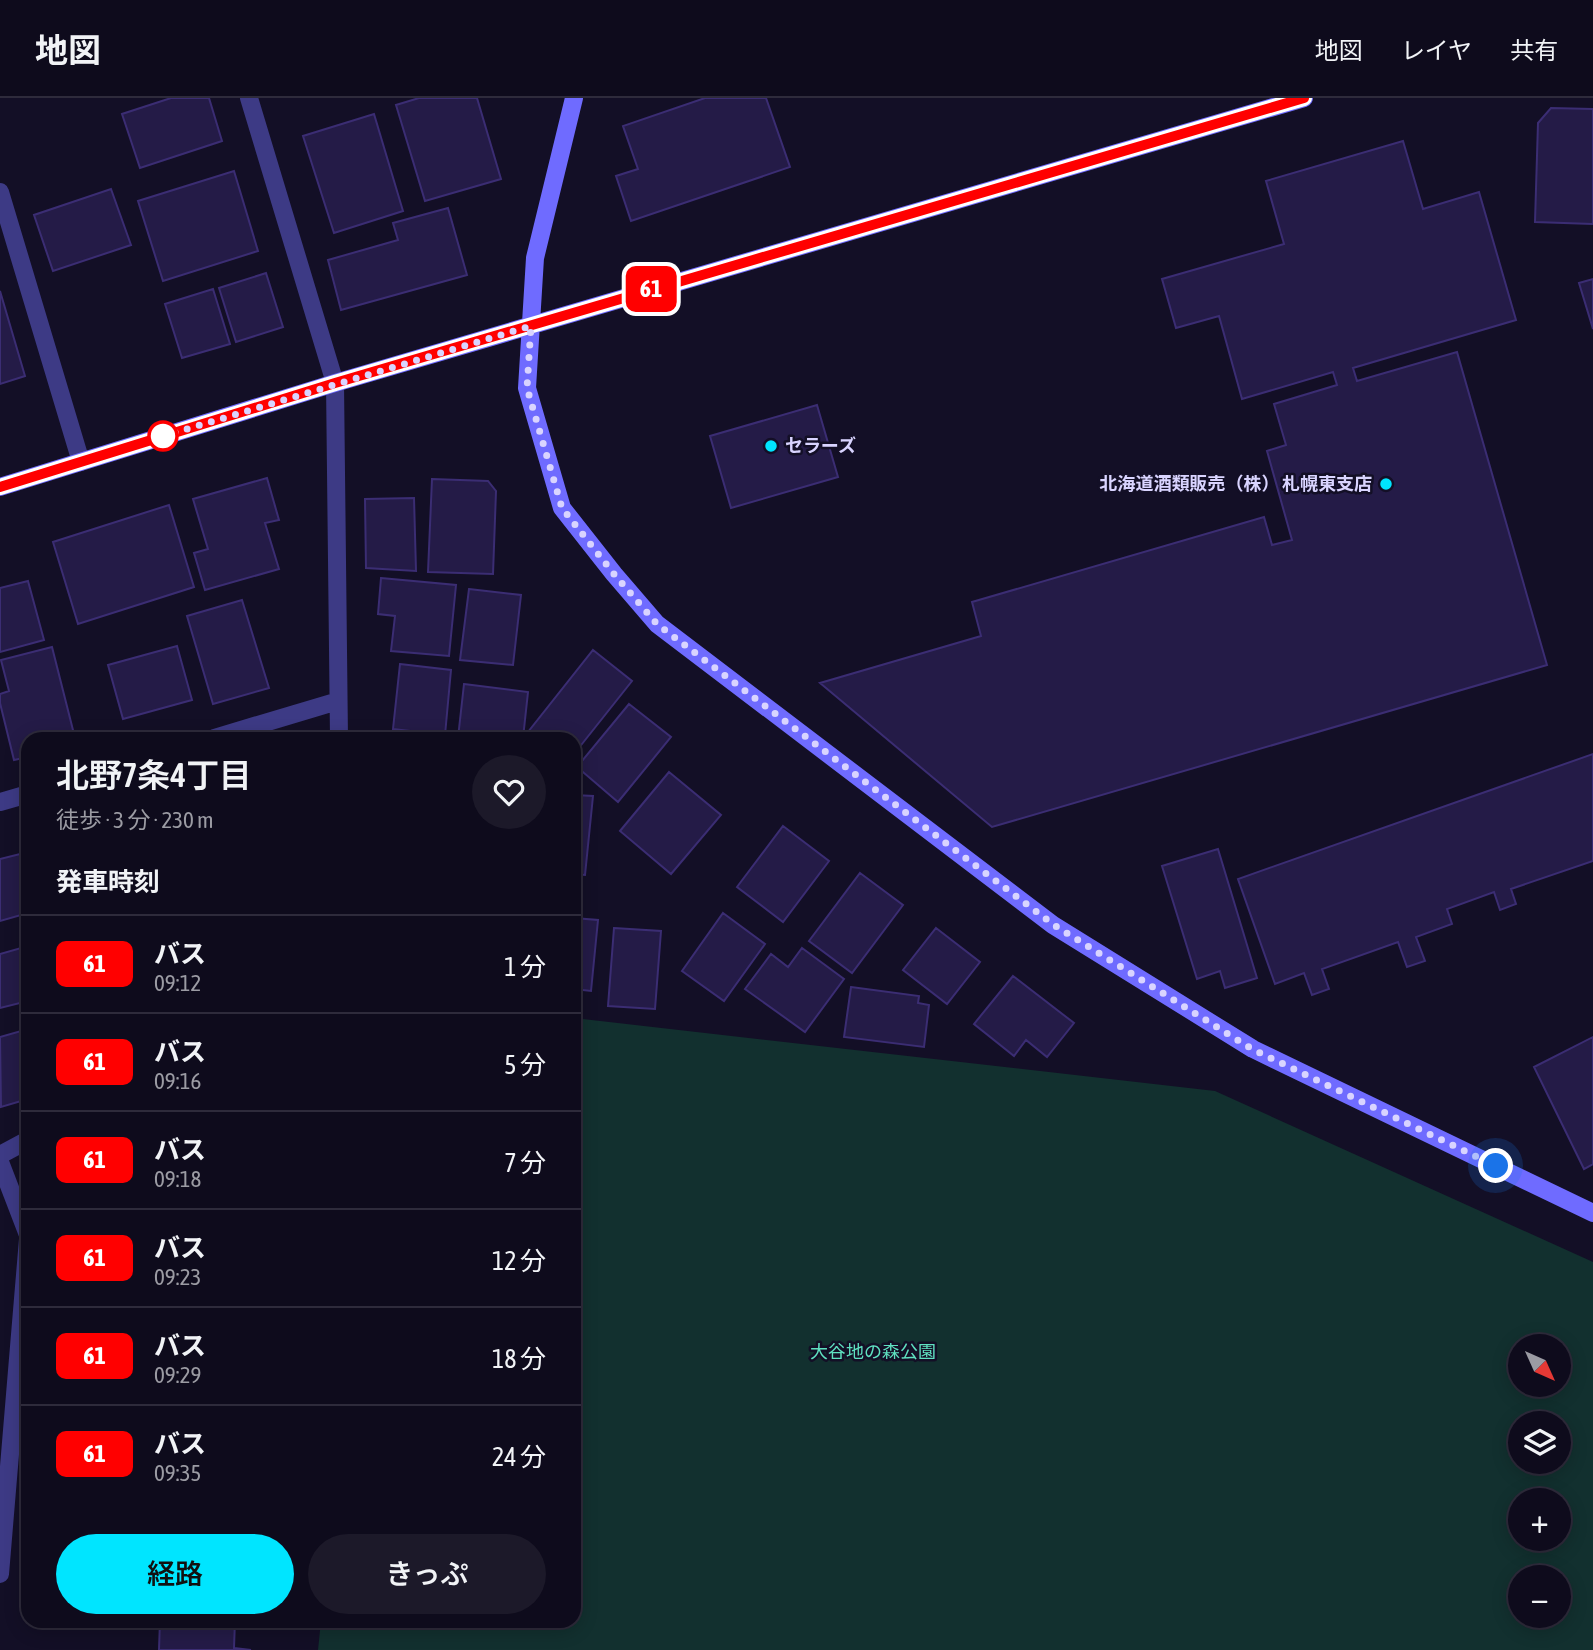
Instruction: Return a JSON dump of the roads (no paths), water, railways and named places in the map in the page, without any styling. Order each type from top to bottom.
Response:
[{"type":"street","points":[[249,98],[335,383],[338,732]]},
{"type":"street","points":[[574,98],[535,258],[527,388],[562,508],[657,624],[1054,925],[1252,1049],[1593,1213]]},
{"type":"street","points":[[0,487],[335,383],[1304,98]]},
{"type":"street","points":[[0,192],[80,462]]},
{"type":"street","points":[[234,732],[338,701]]},
{"type":"street","points":[[0,802],[21,796]]},
{"type":"street","points":[[0,1156],[21,1144]]},
{"type":"street","points":[[0,1162],[21,1218]]},
{"type":"street","points":[[0,1574],[21,1321]]},
{"type":"place","name":"セラーズ","points":[[771,446]]},
{"type":"place","name":"北海道酒類販売（株） 札幌東支店","points":[[1386,484]]},
{"type":"park label","name":"大谷地の森公園","points":[[873,1352]]}]
